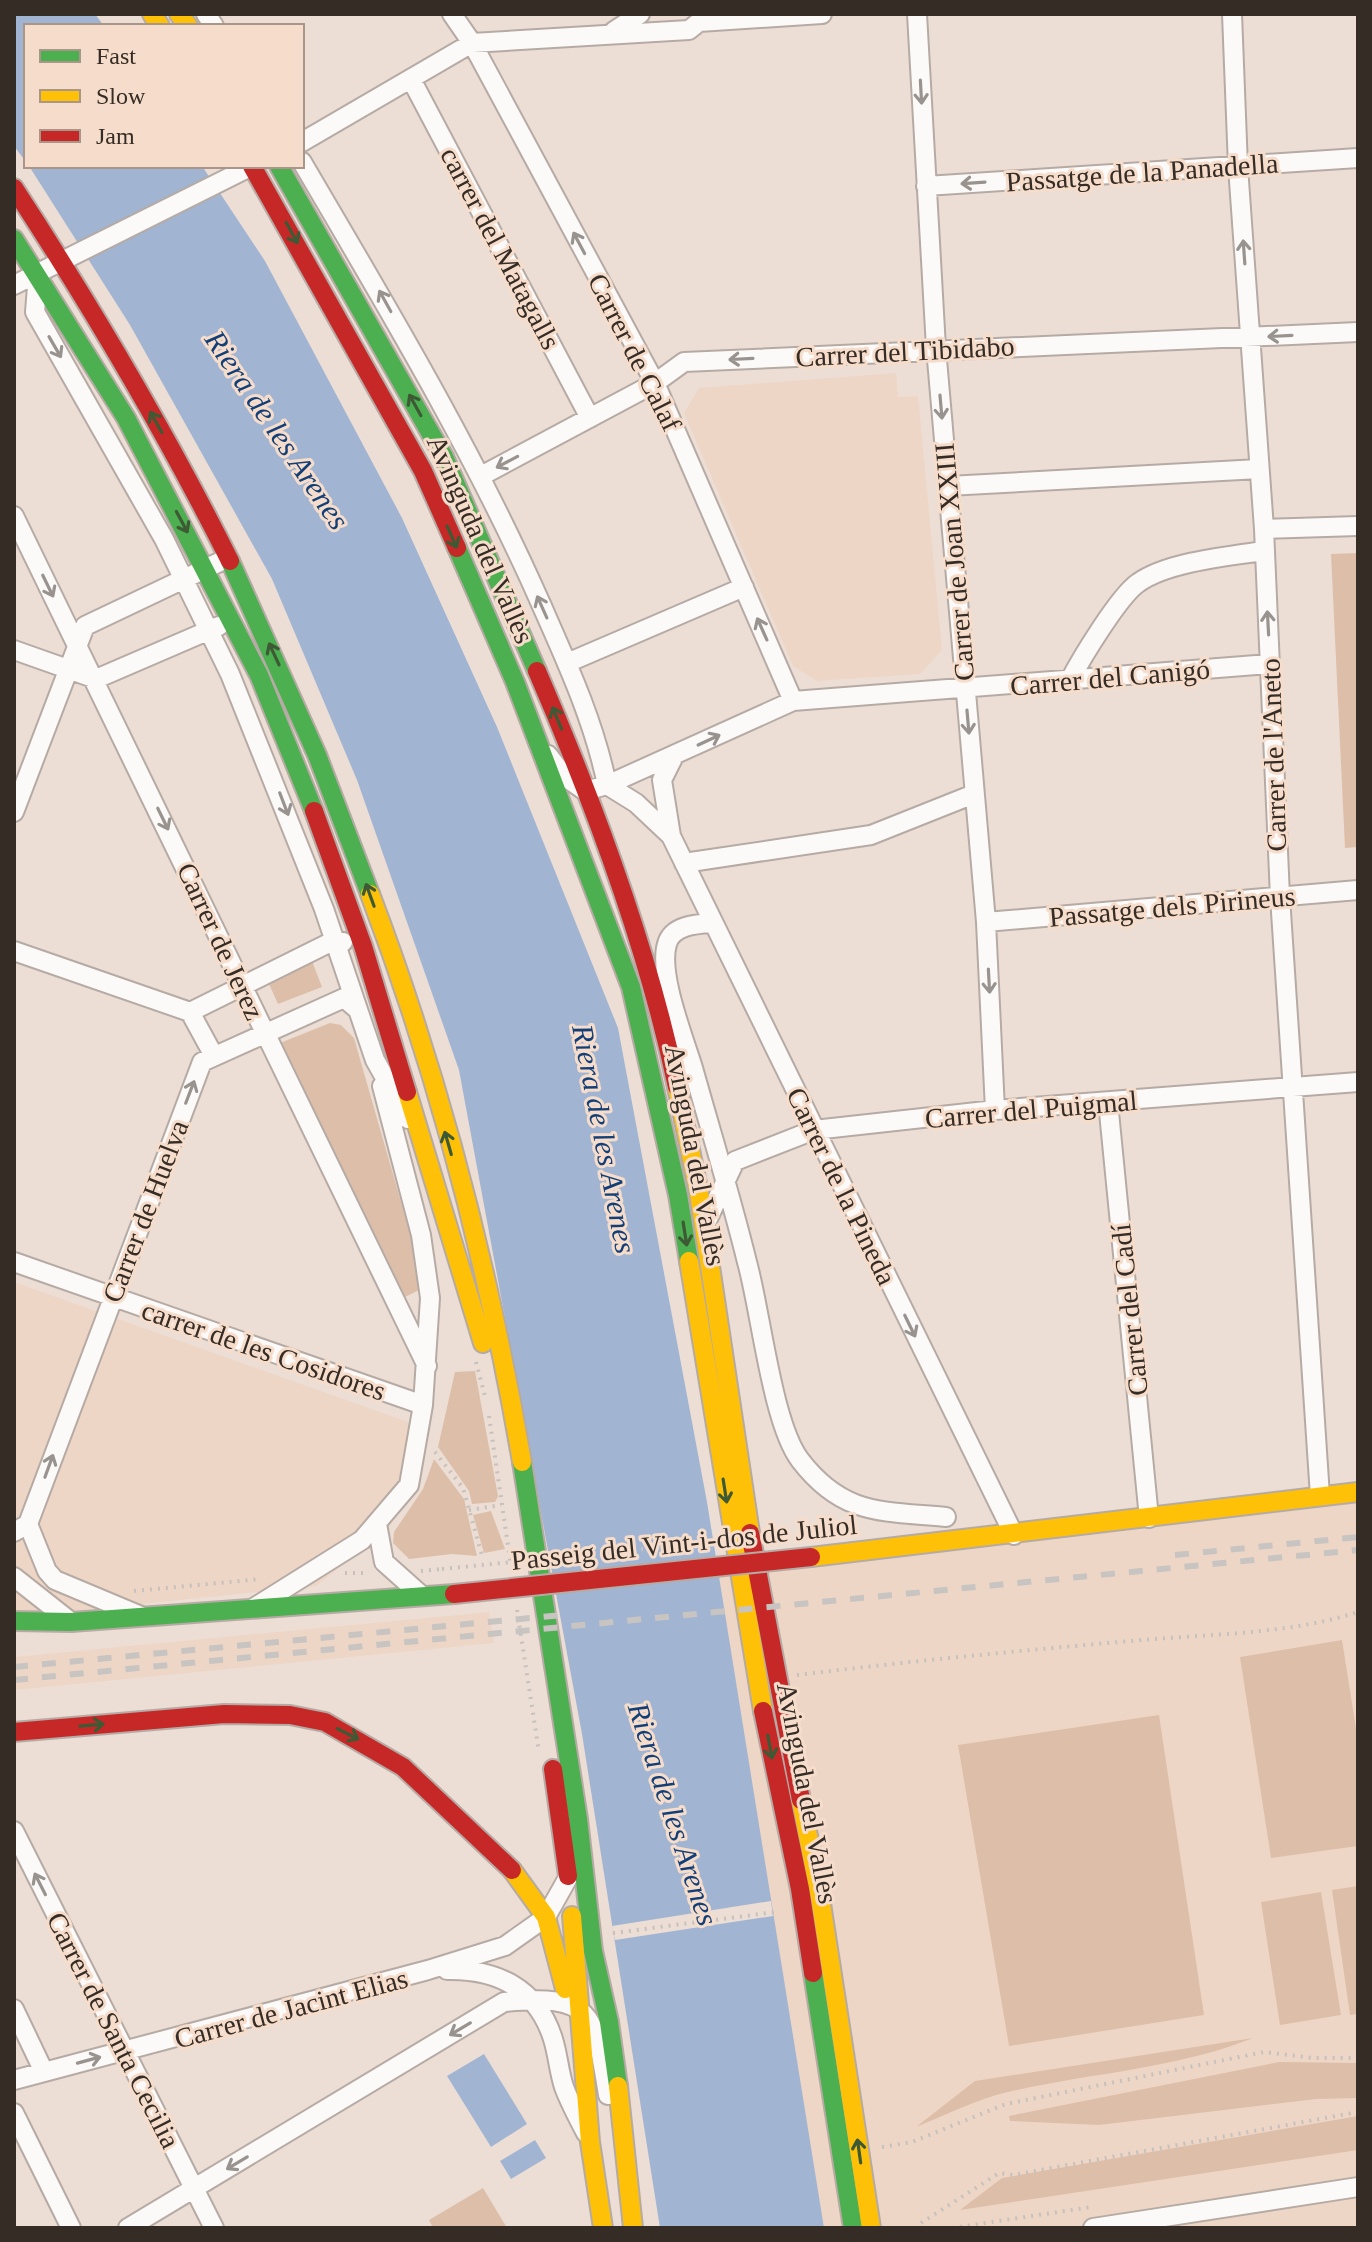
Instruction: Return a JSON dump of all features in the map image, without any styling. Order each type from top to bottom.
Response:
[{"type":"main road","name":"Avinguda del Vallès","points":[[253,168],[423,471],[539,743],[631,987],[666,1130],[752,1657],[802,1903],[853,2228]]},
{"type":"main road","name":"Avinguda del Vallès","points":[[280,168],[444,457],[538,673],[585,791],[662,1020],[699,1193],[741,1486],[820,1897],[871,2228]]},
{"type":"main road","points":[[14,188],[68,257],[228,558],[339,811],[399,981],[469,1218],[506,1374],[581,1846],[590,1937],[612,2046],[633,2228]]},
{"type":"main road","points":[[14,239],[126,418],[206,569],[274,712],[319,823],[363,946],[492,1378],[569,1880],[574,2007],[603,2228]]},
{"type":"main road","name":"Passeig del Vint-i-dos de Juliol","points":[[14,1621],[49,1619],[71,1622],[454,1594],[1014,1535],[1358,1492]]},
{"type":"main road","points":[[14,1732],[224,1714],[290,1715],[325,1722],[368,1744],[423,1785],[521,1879],[546,1917],[574,2007]]},
{"type":"street","points":[[611,32],[640,14]]},
{"type":"street","points":[[304,141],[472,43],[611,32],[689,30],[694,18],[822,14]]},
{"type":"street","name":"Carrer de Joan XXIII","points":[[917,14],[936,348],[986,922],[995,1110]]},
{"type":"street","name":"Carrer de l'Aneto","points":[[1232,14],[1238,167],[1264,529],[1280,897],[1320,1496]]},
{"type":"street","name":"Carrer de Calaf","points":[[456,16],[655,383],[793,701]]},
{"type":"street","name":"carrer del Matagalls","points":[[411,79],[590,418]]},
{"type":"street","name":"Passatge de la Panadella","points":[[926,186],[1358,158]]},
{"type":"street","name":"Avinguda del Vallès","points":[[304,165],[346,231],[481,476],[567,663],[599,743],[607,785]]},
{"type":"street","points":[[14,285],[248,168]]},
{"type":"street","points":[[38,274],[35,312],[185,580],[266,760],[335,940],[375,1060],[421,1235],[430,1298],[427,1366],[409,1485],[362,1540],[255,1607]]},
{"type":"street","name":"Carrer del Tibidabo","points":[[481,476],[655,383],[684,362],[936,348],[1358,332]]},
{"type":"street","points":[[948,486],[1259,469]]},
{"type":"street","name":"Carrer de Jerez","points":[[14,516],[96,679],[264,1034],[427,1366]]},
{"type":"street","points":[[1264,529],[1358,526]]},
{"type":"street","points":[[1070,680],[1084,653],[1137,583],[1187,565],[1264,551]]},
{"type":"street","points":[[14,812],[85,626],[228,558]]},
{"type":"street","points":[[567,663],[744,587]]},
{"type":"street","points":[[14,650],[96,679],[253,610]]},
{"type":"street","name":"Carrer del Canigó","points":[[585,791],[607,785],[793,701],[1269,664]]},
{"type":"street","points":[[266,760],[274,712]]},
{"type":"street","points":[[539,743],[565,777],[585,791]]},
{"type":"street","name":"Carrer de la Pineda","points":[[674,756],[662,780],[671,836],[1014,1535]]},
{"type":"street","name":"Carrer de la Pineda","points":[[607,785],[636,803],[671,836]]},
{"type":"street","points":[[684,863],[871,835],[974,794]]},
{"type":"street","name":"Passatge dels Pirineus","points":[[986,922],[1358,890]]},
{"type":"street","name":"Avinguda del Vallès","points":[[713,923],[689,925],[675,932],[667,941],[665,958],[674,1003],[747,1260],[788,1442],[802,1463],[826,1487],[853,1506],[946,1517]]},
{"type":"street","points":[[190,1012],[335,940],[363,946],[399,981]]},
{"type":"street","points":[[14,951],[190,1012],[214,1056],[344,998],[358,1010]]},
{"type":"street","name":"Carrer de Huelva","points":[[144,1617],[55,1580],[21,1528],[202,1062],[214,1056]]},
{"type":"street","points":[[375,1060],[423,1146]]},
{"type":"street","name":"Carrer del Puigmal","points":[[704,1228],[735,1161],[814,1130],[995,1110],[1358,1082]]},
{"type":"street","name":"Carrer del Cadí","points":[[1108,1102],[1149,1518]]},
{"type":"street","name":"Carrer del Puigmal","points":[[699,1193],[724,1183]]},
{"type":"street","name":"carrer de les Cosidores","points":[[14,1262],[423,1405]]},
{"type":"street","points":[[377,1524],[384,1562],[421,1595]]},
{"type":"street","points":[[14,1577],[71,1622]]},
{"type":"street","name":"Carrer de Santa Cecilia","points":[[14,1831],[214,2228]]},
{"type":"street","name":"Carrer de Jacint Elias","points":[[14,2080],[428,1970],[505,1946],[546,1917],[569,1880],[581,1846]]},
{"type":"street","name":"Carrer de Jacint Elias","points":[[428,1970],[473,1969],[492,1973],[530,1999],[552,2037],[565,2089],[590,2142]]},
{"type":"street","points":[[128,2228],[504,2002],[530,1999],[574,2007],[592,2021],[598,2034],[625,2168]]},
{"type":"street","points":[[14,2009],[44,2072]]},
{"type":"street","points":[[14,2113],[71,2228]]},
{"type":"street","points":[[1093,2228],[1358,2187]]},
{"type":"path","points":[[476,1359],[488,1409],[513,1581]]},
{"type":"path","points":[[435,1452],[463,1488],[483,1559]]},
{"type":"path","points":[[469,1510],[501,1505]]},
{"type":"path","name":"Passeig del Vint-i-dos de Juliol","points":[[305,1574],[442,1569],[687,1545]]},
{"type":"path","points":[[94,1595],[263,1579]]},
{"type":"path","points":[[515,1596],[541,1764]]},
{"type":"path","points":[[787,1677],[949,1657],[1233,1632],[1335,1620],[1358,1612]]},
{"type":"path","points":[[605,1934],[776,1912]]},
{"type":"path","points":[[875,2148],[912,2142],[1006,2104],[1264,2052],[1313,2058],[1358,2058]]},
{"type":"path","points":[[921,2223],[999,2173],[1013,2175],[1358,2112]]},
{"type":"shaded area","points":[[896,373],[898,397],[918,396],[942,650],[920,674],[817,681],[793,666],[684,413],[699,388]]},
{"type":"shaded area","points":[[1358,553],[1358,847],[1345,848],[1331,554]]},
{"type":"shaded area","points":[[312,961],[322,987],[278,1004],[268,982]]},
{"type":"shaded area","points":[[330,1023],[341,1025],[354,1038],[411,1237],[421,1289],[401,1299],[280,1043]]},
{"type":"shaded area","points":[[14,1282],[408,1422],[423,1462],[390,1527],[316,1586],[14,1617]]},
{"type":"shaded area","points":[[475,1371],[498,1496],[495,1502],[472,1504],[469,1491],[438,1447],[455,1372]]},
{"type":"shaded area","points":[[434,1459],[464,1499],[477,1556],[452,1554],[409,1559],[393,1543],[394,1532],[423,1489]]},
{"type":"shaded area","points":[[1358,1498],[1358,2228],[737,2228],[600,1581]]},
{"type":"shaded area","points":[[491,1511],[505,1549],[484,1553],[473,1515]]},
{"type":"shaded area","points":[[489,1612],[494,1643],[14,1690],[14,1657]]},
{"type":"shaded area","points":[[1342,1640],[1358,1741],[1358,1846],[1271,1858],[1240,1657]]},
{"type":"shaded area","points":[[1159,1715],[1204,2015],[1009,2046],[958,1745]]},
{"type":"shaded area","points":[[1358,1886],[1358,2014],[1350,2015],[1332,1890]]},
{"type":"shaded area","points":[[1321,1892],[1341,2015],[1280,2025],[1261,1902]]},
{"type":"shaded area","points":[[1253,2038],[1163,2064],[996,2095],[916,2127],[975,2081]]},
{"type":"shaded area","points":[[1279,2062],[1358,2063],[1358,2098],[1316,2099],[1099,2125],[1010,2121],[1009,2116]]},
{"type":"shaded area","points":[[1358,2116],[1358,2150],[960,2210],[1002,2178]]},
{"type":"shaded area","points":[[483,2188],[507,2228],[433,2228],[429,2220]]},
{"type":"water","points":[[14,14],[95,14],[102,24],[24,24],[24,159],[14,146]]},
{"type":"water","name":"Riera de les Arenes","points":[[30,168],[203,168],[265,261],[402,518],[497,727],[618,1028],[707,1502],[824,2228],[660,2228],[582,1734],[459,1070],[357,780],[272,579],[130,325]]},
{"type":"water","points":[[484,2054],[527,2124],[491,2147],[447,2076]]},
{"type":"water","points":[[535,2140],[546,2158],[511,2179],[500,2161]]},
{"type":"pier","points":[[771,1901],[773,1916],[615,1940],[612,1926]]},
{"type":"railway","points":[[1175,1555],[1358,1537]]},
{"type":"railway","points":[[14,1680],[1358,1550]]},
{"type":"railway","points":[[14,1667],[562,1615]]},
{"type":"traffic: fast","points":[[280,168],[444,457],[537,671]]},
{"type":"traffic: fast","points":[[14,239],[126,418],[259,675],[314,811]]},
{"type":"traffic: fast","points":[[457,548],[515,682],[631,987],[678,1195],[689,1261]]},
{"type":"traffic: fast","points":[[230,561],[317,755],[370,894]]},
{"type":"traffic: fast","points":[[522,1462],[578,1819],[593,1951],[609,2022],[618,2086]]},
{"type":"traffic: fast","points":[[14,1621],[71,1622],[454,1594]]},
{"type":"traffic: fast","points":[[813,1973],[853,2228]]},
{"type":"traffic: slow","points":[[152,14],[159,24]]},
{"type":"traffic: slow","points":[[179,14],[186,24]]},
{"type":"traffic: slow","points":[[370,894],[418,1033],[460,1175],[494,1318],[522,1462]]},
{"type":"traffic: slow","points":[[677,1087],[699,1193],[750,1533]]},
{"type":"traffic: slow","points":[[407,1092],[483,1343]]},
{"type":"traffic: slow","points":[[689,1261],[763,1711]]},
{"type":"traffic: slow","points":[[811,1557],[1358,1492]]},
{"type":"traffic: slow","points":[[801,1800],[820,1897],[871,2228]]},
{"type":"traffic: slow","points":[[512,1870],[546,1917],[565,1989]]},
{"type":"traffic: slow","points":[[572,1916],[590,2142],[603,2228]]},
{"type":"traffic: slow","points":[[618,2086],[633,2228]]},
{"type":"traffic: jam","points":[[253,168],[423,471],[457,548]]},
{"type":"traffic: jam","points":[[14,188],[127,371],[230,561]]},
{"type":"traffic: jam","points":[[537,671],[579,772],[635,928],[677,1087]]},
{"type":"traffic: jam","points":[[314,811],[363,946],[407,1092]]},
{"type":"traffic: jam","points":[[750,1533],[801,1800]]},
{"type":"traffic: jam","points":[[454,1594],[811,1557]]},
{"type":"traffic: jam","points":[[763,1711],[800,1889],[813,1973]]},
{"type":"traffic: jam","points":[[14,1732],[224,1714],[290,1715],[325,1722],[403,1767],[512,1870]]},
{"type":"traffic: jam","points":[[553,1769],[568,1876]]}]
